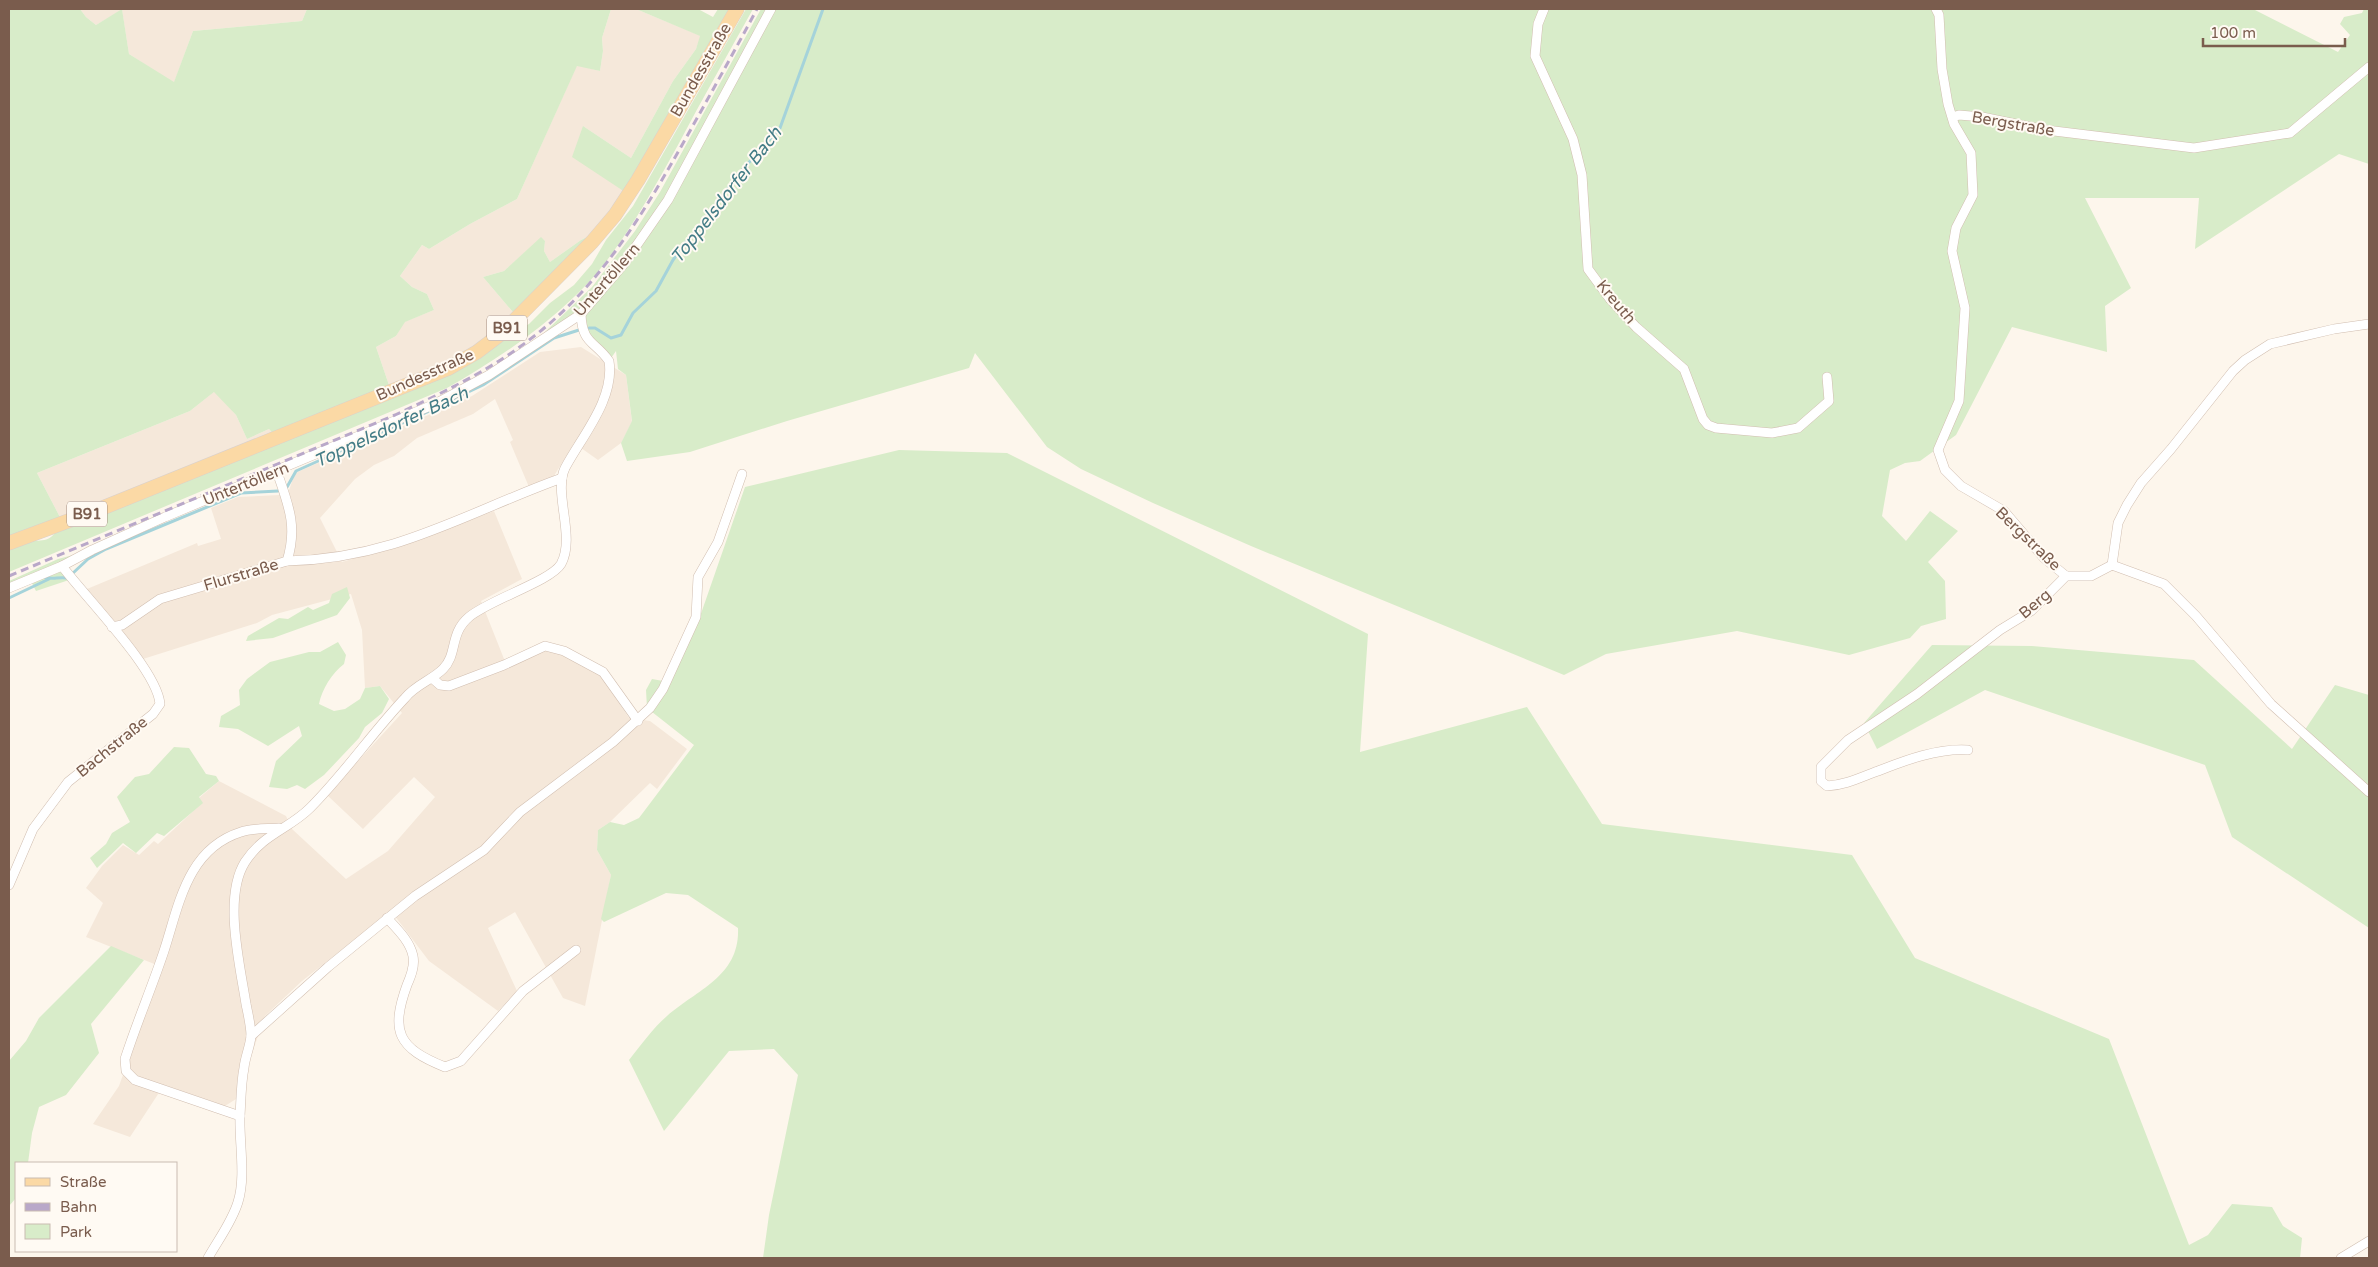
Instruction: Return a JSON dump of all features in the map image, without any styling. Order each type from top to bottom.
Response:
[{"type":"main road","name":"Bundesstraße","points":[[9,543],[449,368],[487,345],[502,333],[586,249],[615,215],[638,180],[737,9]]},
{"type":"street","name":"Untertöllern","points":[[9,588],[62,566],[149,524],[277,472],[466,389],[581,314],[623,265],[668,200],[772,9]]},
{"type":"street","name":"Kreuth","points":[[1544,9],[1538,24],[1535,56],[1573,139],[1582,175],[1588,269],[1610,299],[1636,327],[1684,369],[1703,419],[1708,425],[1716,428],[1772,433],[1798,428],[1829,401],[1827,376]]},
{"type":"street","points":[[1936,9],[1939,15],[1942,69],[1948,104],[1953,117]]},
{"type":"street","name":"Bergstraße","points":[[2066,576],[2044,558],[2004,511],[1961,486],[1945,470],[1938,450],[1960,401],[1965,308],[1952,251],[1956,228],[1973,195],[1971,153],[1954,124],[1953,117],[1959,114],[2046,130],[2194,148],[2290,133],[2369,66]]},
{"type":"street","points":[[208,1258],[232,1217],[240,1194],[240,1116],[244,1068],[251,1036],[239,961],[234,909],[235,890],[243,865],[250,854],[279,828],[308,809],[375,735],[404,698],[432,678],[449,661],[454,637],[467,618],[513,592],[550,575],[560,566],[565,547],[562,478],[594,418],[610,376],[609,361],[587,338],[581,314]]},
{"type":"street","points":[[2369,324],[2334,329],[2270,344],[2245,360],[2233,371],[2171,449],[2141,483],[2126,505],[2118,523],[2112,564],[2164,584],[2196,616],[2271,704],[2369,792]]},
{"type":"street","name":"Flurstraße","points":[[112,627],[122,624],[160,600],[287,560],[292,545],[292,524],[277,472]]},
{"type":"street","points":[[251,1036],[293,996],[387,918],[415,896],[484,850],[520,812],[613,742],[650,708],[663,688],[696,617],[698,577],[718,542],[742,474]]},
{"type":"street","points":[[287,560],[353,555],[388,546],[454,523],[562,478]]},
{"type":"street","name":"Berg","points":[[1968,750],[1950,749],[1906,761],[1850,783],[1836,786],[1827,786],[1821,781],[1821,767],[1848,740],[1917,694],[2000,630],[2031,611],[2066,576],[2091,576],[2112,564]]},
{"type":"street","name":"Bachstraße","points":[[9,885],[33,829],[68,782],[153,714],[160,704],[157,691],[139,659],[62,566]]},
{"type":"street","points":[[432,678],[440,685],[449,686],[504,665],[540,647],[554,647],[595,666],[603,672],[638,720]]},
{"type":"street","points":[[240,1116],[135,1080],[126,1071],[125,1059],[152,987],[182,894],[199,861],[222,842],[238,833],[279,828]]},
{"type":"street","points":[[387,918],[410,947],[414,960],[397,1018],[399,1032],[405,1042],[420,1055],[445,1067],[461,1061],[523,991],[576,950]]},
{"type":"street","points":[[2341,1258],[2369,1241]]},
{"type":"shaded area","points":[[80,9],[307,9],[302,21],[193,31],[174,83],[129,54],[122,10],[96,25]]},
{"type":"shaded area","points":[[611,9],[636,9],[701,36],[696,49],[673,81],[631,158],[583,126],[628,194],[605,228],[581,240],[550,262],[544,251],[545,241],[541,238],[504,271],[483,277],[518,318],[502,333],[391,391],[376,347],[396,336],[404,322],[434,310],[427,294],[412,287],[400,276],[422,245],[429,249],[517,199],[577,65],[600,71],[603,51],[602,38]]},
{"type":"shaded area","points":[[581,347],[626,375],[632,422],[621,443],[598,460],[574,443],[554,476],[529,487],[510,442],[513,440],[495,399],[473,414],[417,438],[394,456],[374,465],[355,479],[320,518],[342,562],[421,539],[494,511],[522,579],[481,601],[508,669],[542,650],[563,655],[600,674],[629,718],[650,721],[687,749],[657,789],[650,783],[610,822],[598,830],[597,850],[611,875],[585,1006],[563,998],[515,912],[488,928],[517,991],[498,1011],[429,961],[391,911],[302,981],[265,1016],[236,1099],[225,1106],[164,1085],[130,1137],[93,1124],[119,1086],[162,967],[86,937],[103,903],[86,888],[102,866],[123,845],[139,855],[154,841],[158,844],[202,803],[199,798],[219,781],[286,816],[292,829],[346,879],[388,851],[435,797],[414,777],[363,829],[327,795],[402,713],[380,686],[365,688],[362,630],[351,594],[272,615],[257,623],[143,659],[87,589],[197,543],[198,546],[221,539],[211,508],[238,497],[288,493],[295,473],[472,396],[540,352]]},
{"type":"shaded area","points":[[215,391],[236,415],[247,439],[269,429],[276,437],[63,523],[37,473],[190,411]]},
{"type":"green space","points":[[9,9],[80,9],[96,25],[122,9],[129,54],[174,82],[193,31],[302,21],[307,9],[611,9],[602,38],[603,51],[600,71],[577,66],[517,199],[429,249],[422,245],[400,276],[412,287],[427,294],[434,310],[405,322],[396,336],[376,347],[391,391],[276,437],[269,429],[247,439],[236,415],[214,392],[190,411],[37,473],[63,523],[9,543]]},
{"type":"green space","points":[[636,9],[698,9],[713,17],[718,9],[737,9],[628,194],[572,157],[583,126],[631,158],[673,81],[696,49],[700,36]]},
{"type":"green space","points":[[746,9],[753,9],[625,236],[587,284],[539,328],[447,388],[9,572],[9,548],[24,542],[50,538],[56,531],[507,336],[529,324],[550,303],[574,285],[592,264],[606,240],[633,206]]},
{"type":"green space","points":[[761,9],[2253,9],[2338,52],[2350,35],[2340,24],[2344,17],[2362,13],[2364,9],[2369,9],[2369,164],[2339,154],[2195,249],[2199,198],[2085,198],[2131,288],[2105,306],[2107,352],[2012,327],[1956,435],[1920,461],[1905,463],[1890,470],[1882,516],[1906,541],[1930,511],[1958,531],[1928,562],[1945,581],[1946,619],[1921,626],[1910,638],[1849,655],[1737,631],[1606,654],[1564,675],[1251,546],[1081,469],[1047,447],[975,353],[969,368],[787,421],[690,452],[627,461],[621,443],[632,421],[626,375],[618,369],[616,351],[609,361],[596,349],[581,315],[537,343],[546,331],[592,287],[635,231],[660,192]]},
{"type":"green space","points":[[605,228],[518,318],[483,277],[504,271],[541,237],[545,241],[544,251],[550,262],[581,240]]},
{"type":"green space","points":[[899,450],[1007,453],[1368,634],[1360,752],[1527,707],[1602,824],[1852,855],[1915,958],[2109,1039],[2189,1245],[2208,1235],[2232,1204],[2272,1207],[2283,1226],[2302,1238],[2300,1258],[763,1258],[769,1215],[798,1075],[774,1049],[729,1051],[664,1131],[629,1060],[662,1021],[679,1006],[704,989],[725,970],[737,944],[738,928],[688,895],[666,893],[604,922],[601,919],[611,875],[597,850],[598,830],[610,822],[624,825],[639,818],[694,745],[647,708],[646,690],[652,679],[663,681],[696,628],[745,487]]},
{"type":"green space","points":[[92,550],[63,566],[72,579],[36,591],[30,579],[9,588],[9,581],[58,559]]},
{"type":"green space","points":[[347,587],[350,598],[337,615],[273,638],[246,641],[248,636],[279,618],[288,619],[308,607],[313,610],[329,603],[332,594]]},
{"type":"green space","points":[[338,642],[346,655],[344,664],[328,682],[319,704],[334,711],[345,709],[360,699],[365,688],[380,686],[389,699],[382,713],[365,727],[359,738],[324,775],[305,789],[297,785],[287,789],[269,787],[276,761],[302,736],[299,726],[268,746],[238,729],[219,727],[221,716],[240,705],[239,690],[247,679],[270,662],[309,652],[320,652]]},
{"type":"green space","points":[[1932,645],[2032,646],[2194,660],[2292,749],[2335,685],[2369,695],[2369,928],[2232,837],[2205,765],[1985,690],[1877,749],[1864,723]]},
{"type":"green space","points":[[174,747],[189,748],[206,774],[216,776],[219,781],[199,797],[203,803],[164,836],[157,833],[136,853],[123,843],[97,868],[90,858],[106,844],[112,833],[130,822],[117,797],[135,777],[149,774]]},
{"type":"green space","points":[[111,946],[144,960],[91,1024],[99,1053],[66,1095],[39,1107],[32,1133],[28,1162],[15,1162],[15,1199],[9,1206],[9,1061],[26,1041],[39,1018]]},
{"type":"waterway","name":"Toppelsdorfer Bach","points":[[589,328],[595,328],[611,338],[621,335],[633,313],[656,291],[673,260],[706,220],[735,178],[780,128],[823,9]]},
{"type":"waterway","name":"Toppelsdorfer Bach","points":[[441,405],[483,385],[554,338],[579,330]]},
{"type":"waterway","name":"Toppelsdorfer Bach","points":[[287,487],[296,471],[434,409]]},
{"type":"waterway","name":"Toppelsdorfer Bach","points":[[72,574],[88,559],[106,549],[241,493],[278,491]]},
{"type":"waterway","points":[[44,577],[66,578]]},
{"type":"waterway","points":[[9,598],[49,579]]},
{"type":"railway","points":[[9,576],[395,415],[484,370],[533,337],[580,294],[620,245],[638,219],[686,138],[757,9]]}]
